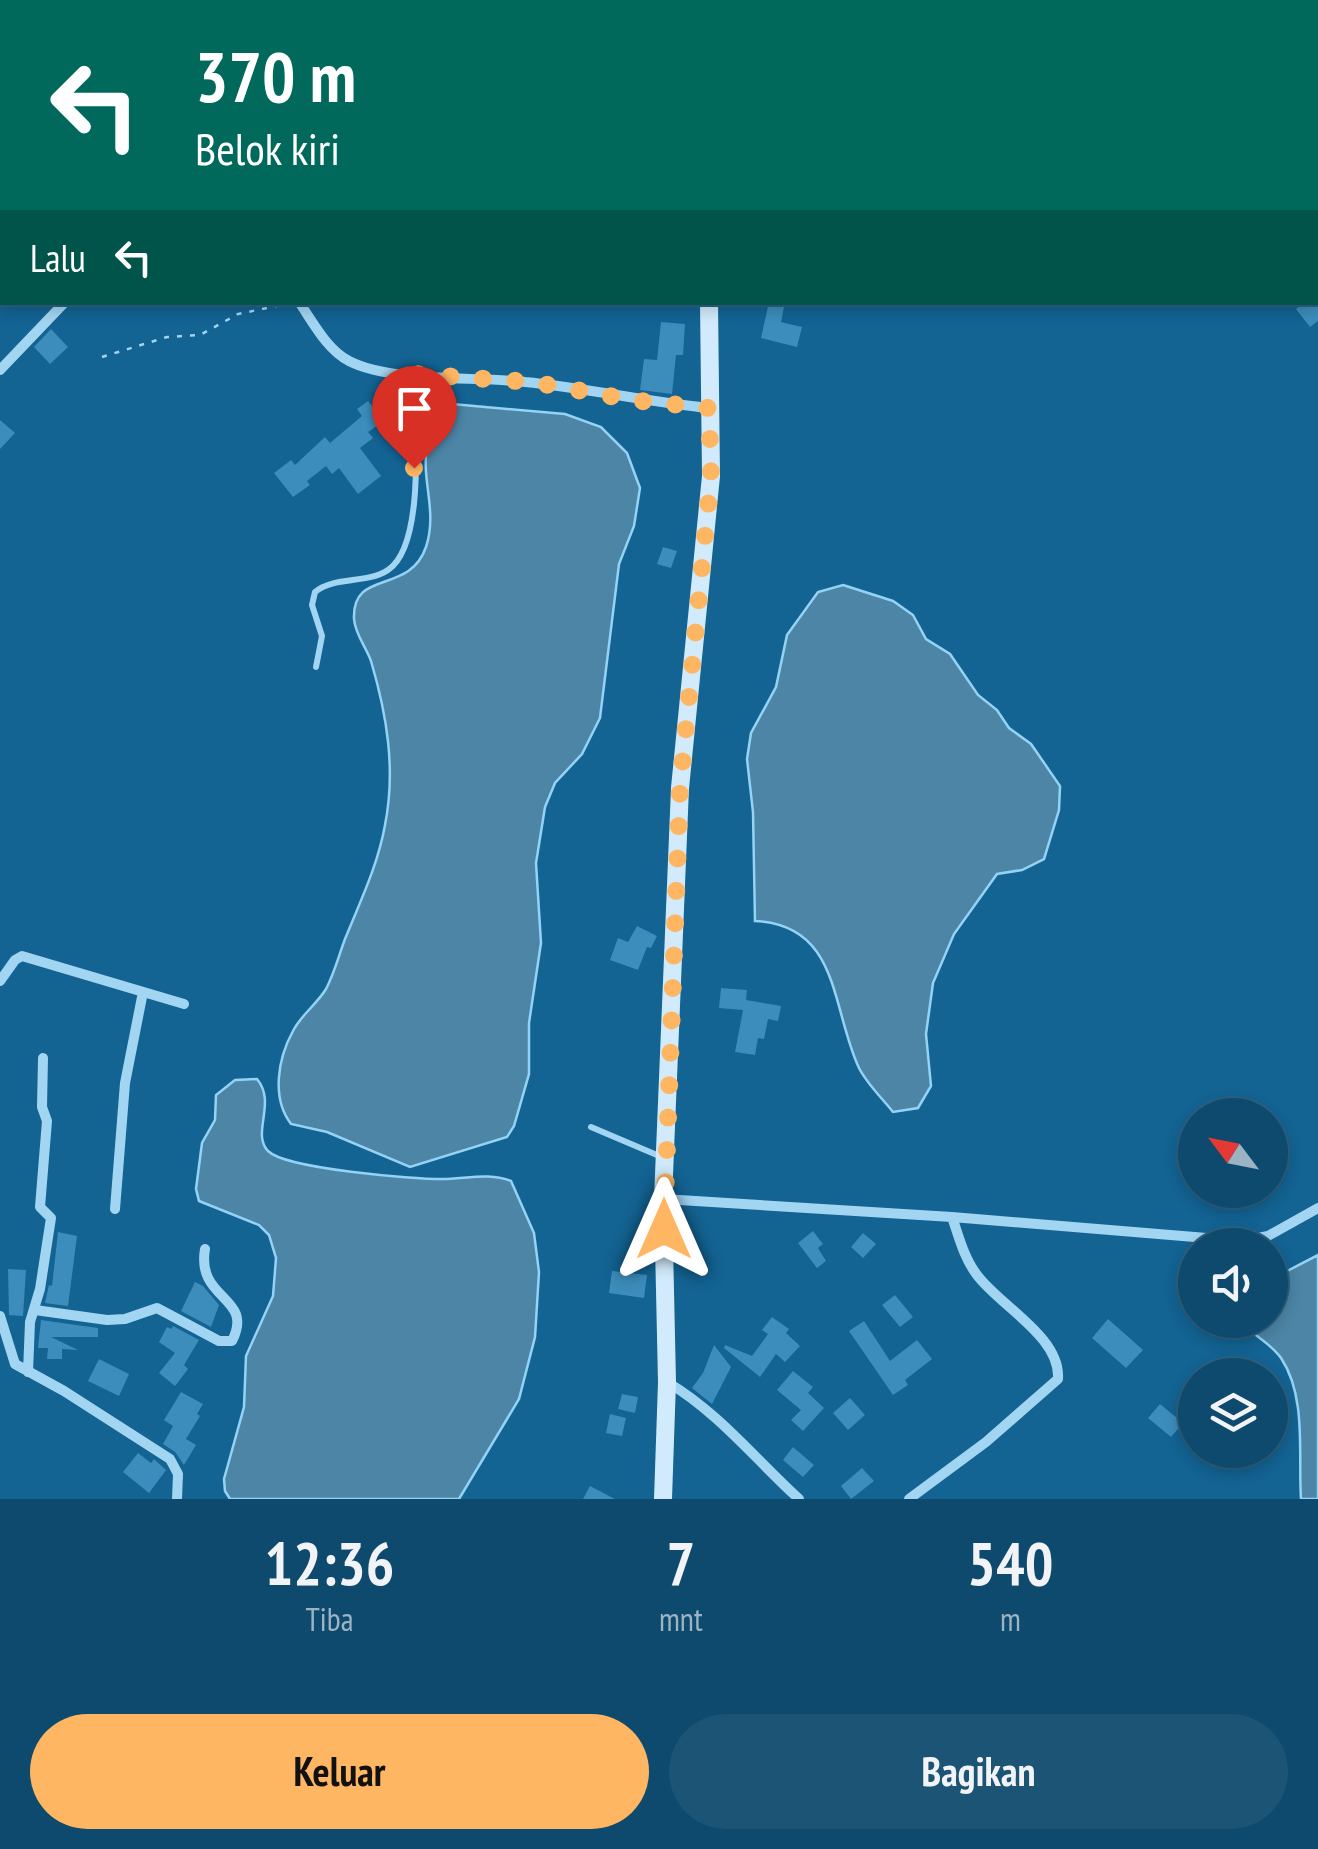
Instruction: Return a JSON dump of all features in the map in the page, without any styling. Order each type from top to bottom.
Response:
[{"type":"street","points":[[0,370],[62,305]]},
{"type":"street","points":[[298,305],[332,349],[347,360],[381,371],[532,382],[632,400],[709,408]]},
{"type":"street","points":[[663,1499],[667,1382],[663,1199],[680,788],[711,476],[708,305]]},
{"type":"street","points":[[0,981],[22,956],[184,1004]]},
{"type":"street","points":[[115,1209],[125,1083],[143,992]]},
{"type":"street","points":[[28,1372],[30,1322],[51,1218],[40,1207],[46,1122],[42,1107],[43,1058]]},
{"type":"street","points":[[663,1199],[952,1216],[1243,1241],[1268,1236],[1318,1208]]},
{"type":"street","points":[[909,1499],[986,1442],[1058,1379],[1055,1355],[968,1264],[952,1216]]},
{"type":"street","points":[[35,1310],[125,1320],[157,1308],[219,1340],[232,1341],[239,1328],[237,1310],[206,1280],[202,1264],[205,1249]]},
{"type":"street","points":[[0,1316],[15,1364],[170,1460],[178,1474],[177,1499]]},
{"type":"street","points":[[667,1382],[708,1408],[799,1499]]},
{"type":"lane","points":[[316,667],[322,636],[312,604],[315,592],[326,585],[378,576],[393,567],[409,541],[414,511],[415,374]]},
{"type":"lane","points":[[591,1126],[665,1158]]},
{"type":"path","points":[[102,357],[167,337],[200,335],[238,314],[282,305]]},
{"type":"water","points":[[452,404],[565,414],[601,427],[627,453],[640,488],[634,526],[619,564],[600,718],[582,754],[555,783],[545,807],[536,863],[541,943],[529,1023],[529,1074],[514,1126],[507,1137],[410,1167],[327,1132],[291,1124],[281,1102],[279,1078],[293,1031],[332,977],[373,869],[385,825],[390,784],[388,743],[371,661],[355,625],[356,603],[371,587],[407,572],[426,547],[430,528],[426,475],[429,440]]},
{"type":"water","points":[[843,585],[893,601],[913,615],[926,639],[950,654],[978,695],[997,710],[1009,728],[1031,744],[1060,786],[1059,810],[1044,859],[1022,870],[997,874],[954,934],[933,983],[926,1034],[931,1086],[918,1108],[893,1112],[859,1068],[818,953],[803,937],[783,926],[755,921],[753,812],[747,759],[751,733],[776,687],[787,635],[818,592]]},
{"type":"water","points":[[257,1079],[265,1098],[263,1144],[279,1157],[323,1168],[379,1175],[442,1179],[486,1176],[511,1181],[534,1233],[539,1272],[535,1337],[519,1399],[459,1499],[230,1499],[225,1491],[224,1479],[244,1407],[246,1356],[273,1296],[276,1258],[269,1235],[259,1225],[199,1201],[196,1189],[202,1143],[215,1120],[216,1095],[235,1080]]},
{"type":"water","points":[[1318,1255],[1318,1499],[1301,1499],[1300,1426],[1288,1358],[1281,1358],[1260,1338],[1288,1338],[1288,1271]]},
{"type":"building","points":[[768,305],[784,305],[781,322],[802,327],[797,347],[761,338]]},
{"type":"building","points":[[1301,305],[1318,305],[1318,321],[1310,327],[1296,309]]},
{"type":"building","points":[[661,322],[685,324],[683,355],[676,355],[672,394],[640,390],[644,359],[657,360]]},
{"type":"building","points":[[51,329],[68,347],[50,364],[34,347]]},
{"type":"building","points":[[368,401],[384,421],[368,432],[373,438],[360,448],[381,476],[358,494],[339,468],[332,474],[326,466],[293,497],[274,473],[291,460],[295,465],[325,437],[330,443],[362,416],[357,409]]},
{"type":"building","points":[[0,420],[15,433],[0,449]]},
{"type":"building","points":[[663,547],[677,551],[671,568],[657,564]]},
{"type":"building","points":[[637,926],[657,936],[651,948],[647,947],[638,970],[610,960],[618,938],[628,942]]},
{"type":"building","points":[[721,988],[747,990],[746,1000],[781,1006],[778,1021],[768,1019],[764,1039],[758,1038],[755,1055],[735,1052],[743,1010],[719,1008]]},
{"type":"building","points":[[813,1231],[823,1244],[818,1248],[826,1261],[817,1268],[798,1243]]},
{"type":"building","points":[[58,1232],[77,1236],[68,1306],[45,1303],[49,1285],[52,1286]]},
{"type":"building","points":[[863,1233],[876,1244],[863,1258],[851,1247]]},
{"type":"building","points":[[8,1269],[26,1270],[23,1316],[9,1315]]},
{"type":"building","points":[[612,1271],[647,1275],[644,1298],[609,1293]]},
{"type":"building","points":[[195,1282],[219,1305],[211,1327],[181,1311]]},
{"type":"building","points":[[895,1295],[913,1317],[900,1327],[882,1305]]},
{"type":"building","points":[[772,1317],[789,1329],[786,1333],[800,1346],[785,1362],[776,1354],[760,1377],[724,1348],[725,1345],[752,1356],[768,1334],[762,1330]]},
{"type":"building","points":[[1108,1319],[1143,1350],[1126,1368],[1092,1338]]},
{"type":"building","points":[[41,1320],[98,1328],[98,1337],[51,1337],[78,1350],[62,1349],[62,1359],[47,1359],[48,1348],[38,1348]]},
{"type":"building","points":[[864,1321],[890,1361],[917,1340],[932,1359],[893,1395],[849,1331]]},
{"type":"building","points":[[173,1326],[199,1340],[184,1365],[188,1369],[175,1386],[159,1373],[175,1353],[159,1342],[167,1327]]},
{"type":"building","points":[[714,1345],[731,1367],[712,1404],[692,1388]]},
{"type":"building","points":[[99,1359],[129,1374],[119,1396],[88,1381]]},
{"type":"building","points":[[793,1371],[813,1387],[808,1393],[824,1408],[803,1431],[791,1420],[801,1410],[777,1390]]},
{"type":"building","points":[[181,1392],[203,1404],[186,1439],[196,1445],[184,1465],[163,1444],[173,1426],[164,1420]]},
{"type":"building","points":[[622,1394],[638,1397],[635,1413],[618,1409]]},
{"type":"building","points":[[850,1398],[865,1415],[848,1430],[833,1413]]},
{"type":"building","points":[[1160,1404],[1178,1419],[1178,1429],[1171,1437],[1148,1418]]},
{"type":"building","points":[[610,1414],[626,1418],[622,1436],[606,1433]]},
{"type":"building","points":[[793,1447],[814,1465],[803,1477],[783,1460]]},
{"type":"building","points":[[138,1453],[151,1463],[154,1459],[166,1470],[149,1493],[123,1472]]},
{"type":"building","points":[[862,1468],[874,1481],[851,1499],[841,1486]]},
{"type":"building","points":[[590,1486],[615,1499],[583,1499]]},
{"type":"route","points":[[414,468],[415,374],[532,382],[632,400],[709,408],[711,476],[700,620],[680,788],[664,1229]]}]
